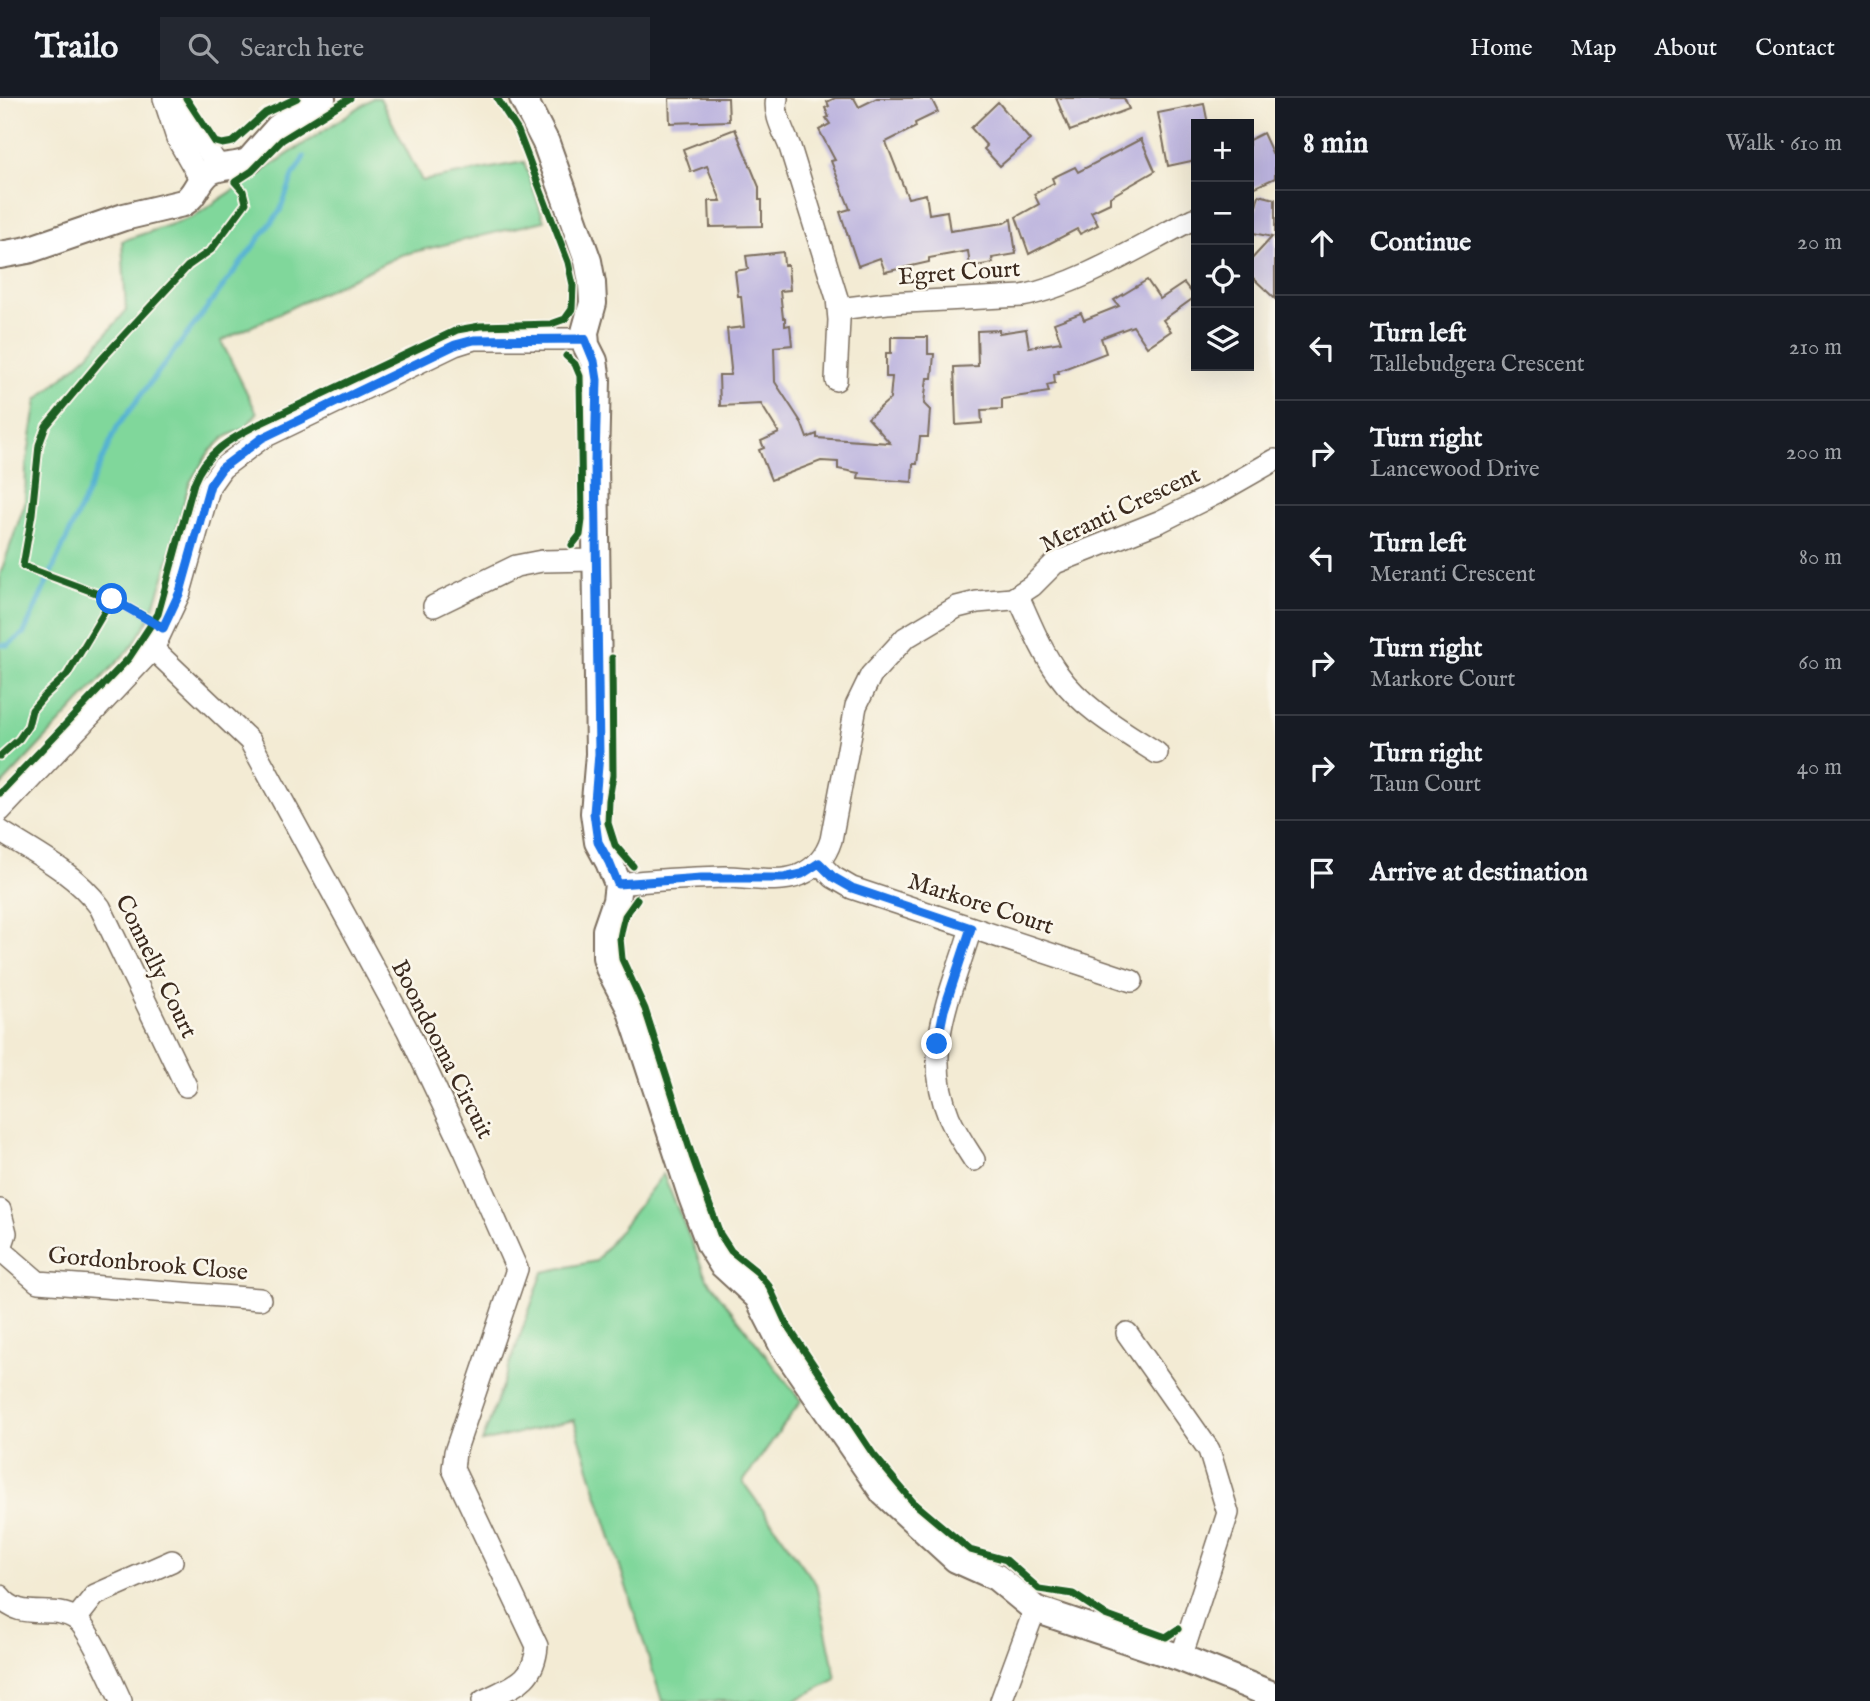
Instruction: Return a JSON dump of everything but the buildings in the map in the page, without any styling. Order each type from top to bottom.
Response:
[{"type":"street","points":[[164,98],[177,138],[207,168]]},
{"type":"street","points":[[173,98],[207,168]]},
{"type":"street","points":[[207,168],[243,164],[248,161],[278,128],[322,98]]},
{"type":"street","points":[[523,98],[546,143],[591,272],[593,303],[585,339],[594,361],[597,380],[595,461],[599,754],[594,813],[598,842],[618,884],[616,901],[606,930],[605,946],[609,968],[630,1008],[692,1197],[715,1254],[731,1273],[758,1297],[784,1348],[884,1493],[956,1559],[996,1577],[1035,1609],[1181,1658],[1275,1696]]},
{"type":"street","points":[[777,98],[781,126],[790,146],[839,309],[836,380]]},
{"type":"street","points":[[0,255],[28,250],[124,217],[183,203],[191,199],[207,168]]},
{"type":"street","name":"Egret Court","points":[[839,309],[887,303],[1021,296],[1043,292],[1073,280],[1191,220]]},
{"type":"street","points":[[0,811],[153,649],[180,592],[210,485],[222,468],[240,453],[286,426],[455,345],[474,340],[585,339]]},
{"type":"street","name":"Meranti Crescent","points":[[1018,596],[1055,563],[1161,521],[1273,467]]},
{"type":"street","points":[[434,606],[516,566],[542,561],[596,560]]},
{"type":"street","points":[[618,884],[701,878],[784,878],[802,874],[819,863],[831,840],[856,706],[863,689],[881,662],[914,631],[957,607],[977,602],[1003,601],[1018,596],[1048,657],[1069,687],[1107,719],[1157,753]]},
{"type":"street","name":"Boondooma Circuit","points":[[153,649],[250,741],[408,1031],[517,1269],[456,1452],[453,1469],[537,1646],[536,1663],[524,1680],[483,1701]]},
{"type":"street","name":"Connelly Court","points":[[0,831],[75,879],[94,898],[187,1086]]},
{"type":"street","name":"Markore Court","points":[[819,863],[833,877],[852,888],[1132,981]]},
{"type":"street","points":[[971,928],[944,1010],[937,1059],[938,1076],[949,1117],[974,1160]]},
{"type":"street","points":[[0,1210],[6,1233],[0,1250]]},
{"type":"street","name":"Gordonbrook Close","points":[[0,1250],[38,1282],[260,1299]]},
{"type":"street","points":[[1127,1333],[1209,1450],[1228,1513],[1181,1658]]},
{"type":"street","points":[[76,1619],[95,1595],[172,1561]]},
{"type":"street","points":[[0,1596],[7,1605],[21,1610],[61,1614],[76,1619],[87,1633],[121,1701]]},
{"type":"street","points":[[1001,1701],[1035,1609]]},
{"type":"green space","points":[[373,98],[380,98],[422,181],[524,162],[544,221],[401,255],[221,341],[257,413],[245,428],[225,437],[209,452],[189,484],[151,615],[133,645],[0,787],[0,575],[25,503],[26,467],[37,400],[88,355],[126,311],[122,241],[193,217]]},
{"type":"green space","points":[[663,1174],[707,1279],[801,1401],[743,1482],[816,1584],[836,1679],[794,1701],[662,1701],[574,1420],[482,1442],[543,1272],[596,1261]]},
{"type":"waterway","points":[[0,645],[8,645],[24,633],[117,427],[280,211],[293,176],[304,157]]},
{"type":"cycle path","points":[[186,98],[215,142],[222,144],[233,142],[265,113],[297,98]]},
{"type":"cycle path","points":[[163,627],[112,599],[23,566],[32,514],[39,445],[46,426],[101,360],[188,266],[211,250],[246,203],[243,191],[235,182],[252,171],[282,140],[350,98]]},
{"type":"cycle path","points":[[0,793],[129,658],[158,614],[194,483],[205,463],[220,448],[259,424],[457,330],[480,326],[551,324],[565,319],[572,309],[573,285],[568,262],[518,131],[497,98]]},
{"type":"cycle path","points":[[566,356],[575,364],[580,376],[582,520],[580,535],[572,545]]},
{"type":"cycle path","points":[[0,756],[19,739],[28,726],[32,710],[67,675],[112,599]]},
{"type":"cycle path","points":[[612,658],[613,775],[608,823],[615,845],[633,866]]},
{"type":"cycle path","points":[[637,899],[625,916],[620,938],[622,959],[645,1009],[720,1234],[731,1251],[757,1272],[769,1286],[787,1325],[873,1454],[913,1502],[970,1550],[1006,1560],[1039,1589],[1073,1594],[1105,1615],[1166,1637],[1178,1629]]},
{"type":"route","points":[[112,599],[163,628],[180,592],[210,485],[222,468],[262,438],[455,345],[474,340],[585,339],[594,361],[597,380],[595,461],[599,754],[594,813],[598,842],[618,884],[701,878],[784,878],[802,874],[819,863],[842,884],[971,928],[944,1010],[937,1044]]}]
